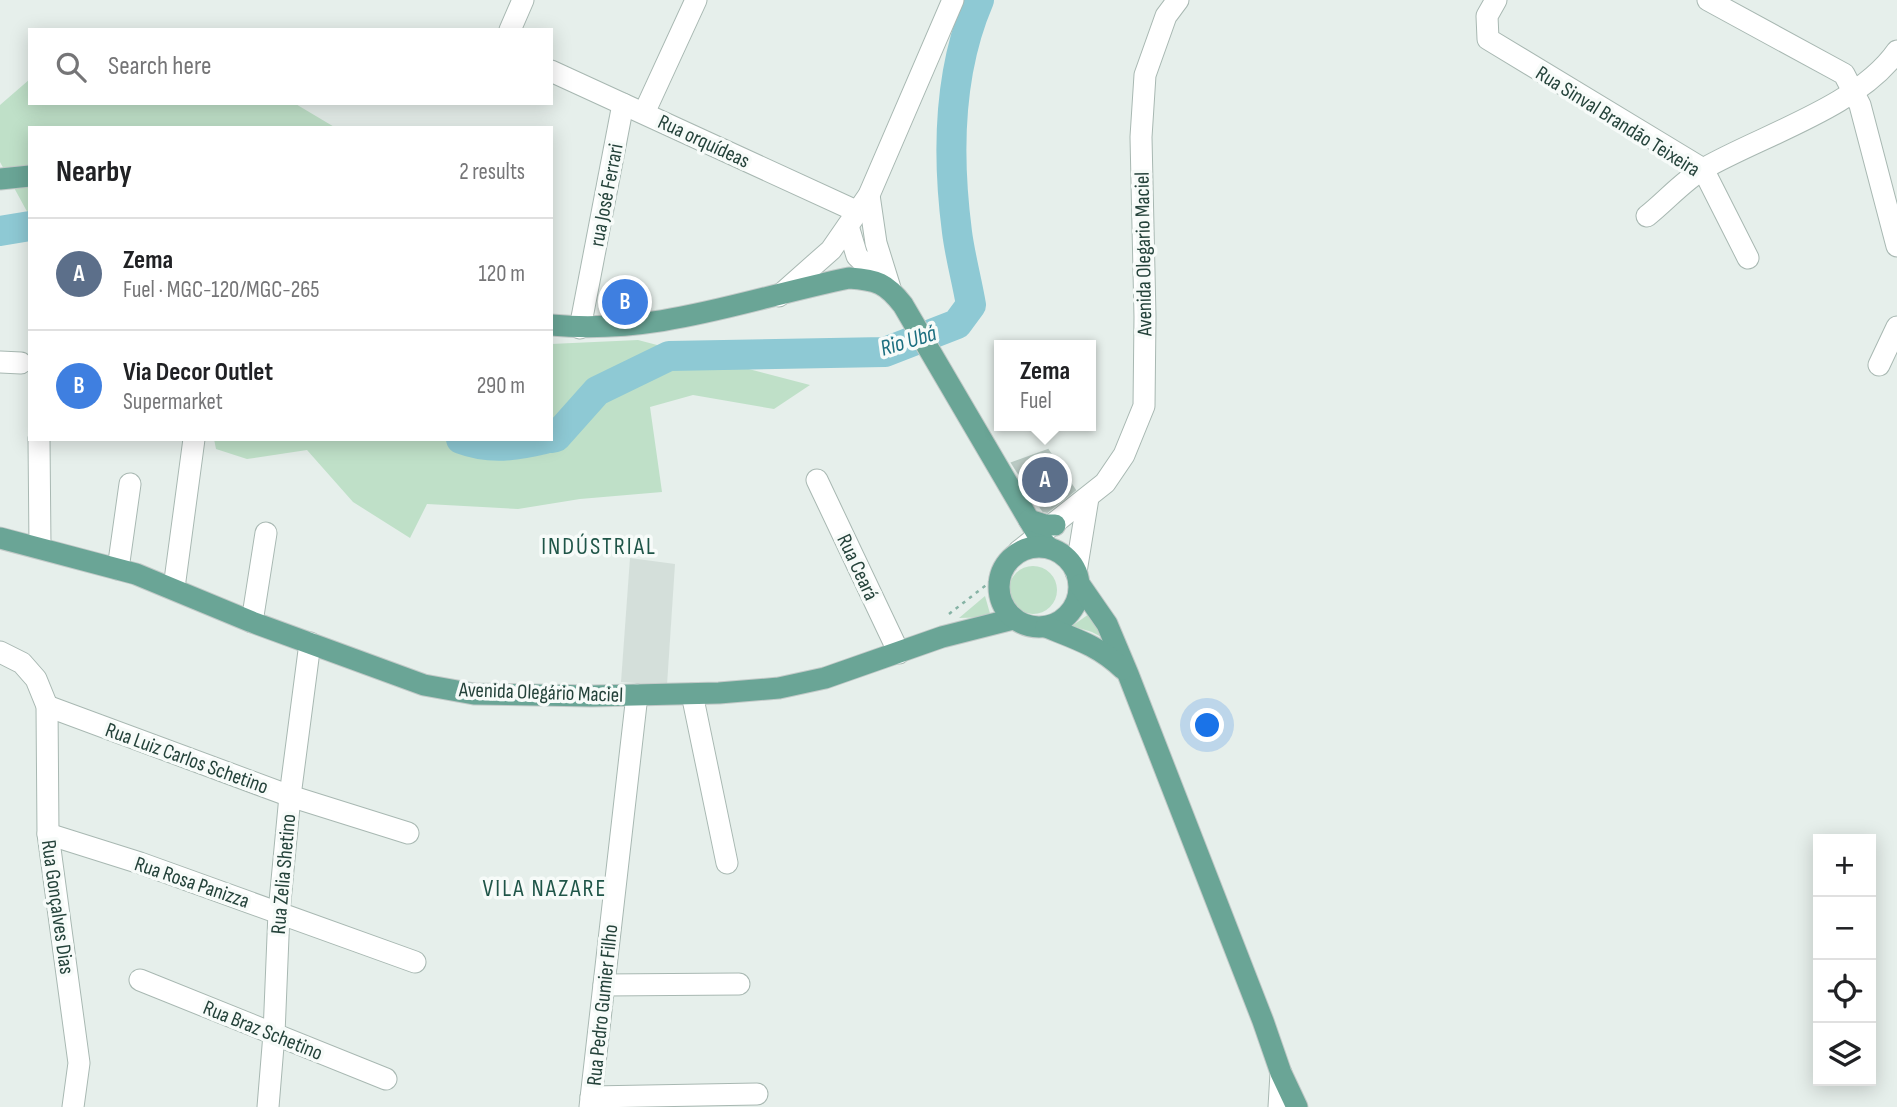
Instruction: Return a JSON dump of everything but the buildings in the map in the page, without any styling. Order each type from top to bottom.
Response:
[{"type":"main road","points":[[0,179],[28,176]]},
{"type":"main road","points":[[553,325],[613,327],[696,316],[849,278],[863,279],[890,288],[903,305],[1036,538],[1064,556],[1107,624],[1264,1021],[1281,1073],[1297,1107]]},
{"type":"main road","name":"Avenida Olegário Maciel","points":[[0,538],[118,569],[424,685],[474,694],[692,694],[779,688],[825,678],[942,637],[1013,619]]},
{"type":"main road","points":[[1036,538],[1006,563],[999,576],[1000,601],[1013,619],[1023,624],[1046,627],[1091,644],[1107,653],[1128,674]]},
{"type":"main road","points":[[1046,627],[1068,615],[1076,604],[1078,578]]},
{"type":"street","points":[[511,28],[523,0]]},
{"type":"street","points":[[644,113],[696,0]]},
{"type":"street","points":[[779,296],[831,250],[858,211],[953,0]]},
{"type":"street","name":"Avenida Olegario Maciel","points":[[1036,538],[1105,483],[1124,455],[1144,406],[1141,138],[1145,75],[1166,16],[1178,0]]},
{"type":"street","name":"Rua Sinval Brandão Teixeira","points":[[1496,0],[1487,16],[1488,39],[1703,169],[1748,257]]},
{"type":"street","points":[[1708,0],[1844,74],[1860,105],[1897,246]]},
{"type":"street","points":[[1647,216],[1703,169],[1854,93],[1897,51]]},
{"type":"street","name":"Rua orquídeas","points":[[553,72],[858,211]]},
{"type":"street","name":"rua José Ferrari","points":[[580,328],[623,104]]},
{"type":"street","points":[[858,211],[876,243],[890,288]]},
{"type":"street","points":[[858,211],[857,256],[890,288]]},
{"type":"street","points":[[1879,365],[1897,327]]},
{"type":"street","points":[[39,441],[40,547]]},
{"type":"street","points":[[174,588],[194,441]]},
{"type":"street","name":"Rua Ceará","points":[[817,480],[899,653]]},
{"type":"street","points":[[118,569],[130,484]]},
{"type":"street","points":[[1078,578],[1088,498]]},
{"type":"street","points":[[252,622],[266,533]]},
{"type":"street","name":"Rua Zelia Shetino","points":[[268,1107],[279,912],[290,796],[310,643]]},
{"type":"street","points":[[0,652],[22,663],[36,679],[47,706]]},
{"type":"street","points":[[692,694],[727,863]]},
{"type":"street","name":"Rua Pedro Gumier Filho","points":[[591,1102],[637,695]]},
{"type":"street","name":"Rua Luiz Carlos Schetino","points":[[47,706],[290,796],[408,833]]},
{"type":"street","name":"Rua Gonçalves Dias","points":[[47,706],[48,834],[79,1063],[73,1107]]},
{"type":"street","name":"Rua Rosa Panizza","points":[[48,834],[140,863],[415,962]]},
{"type":"street","name":"Rua Braz Schetino","points":[[140,980],[386,1079]]},
{"type":"street","points":[[604,985],[739,984]]},
{"type":"street","points":[[1279,1107],[1281,1073]]},
{"type":"street","points":[[591,1102],[757,1094]]},
{"type":"shaded area","points":[[630,558],[675,564],[667,685],[621,682]]},
{"type":"green space","points":[[28,81],[28,105],[297,105],[333,126],[28,126],[28,213],[0,162],[0,105]]},
{"type":"green space","points":[[638,340],[810,385],[774,409],[693,395],[650,407],[662,492],[580,499],[518,509],[427,504],[410,538],[353,502],[307,450],[247,459],[216,449],[214,441],[553,441],[553,344]]},
{"type":"green space","points":[[1033,566],[1050,573],[1057,590],[1050,607],[1033,614],[1016,607],[1009,590],[1016,573]]},
{"type":"green space","points":[[985,596],[991,617],[959,618]]},
{"type":"green space","points":[[1089,614],[1109,641],[1072,626]]},
{"type":"waterway","name":"Rio Ubá","points":[[553,438],[597,391],[669,356],[885,352],[957,324],[971,305],[958,241],[954,203],[951,144],[953,114],[961,56],[979,0]]},
{"type":"waterway","name":"Rio Ubá","points":[[0,231],[28,226]]},
{"type":"waterway","name":"Rio Ubá","points":[[468,441],[503,446],[537,441]]},
{"type":"place","name":"Via Decor Outlet","points":[[625,302]]},
{"type":"place","name":"Zema","points":[[1045,480]]},
{"type":"district","name":"INDÚSTRIAL","points":[[599,546]]},
{"type":"district","name":"VILA NAZARE","points":[[545,888]]}]
